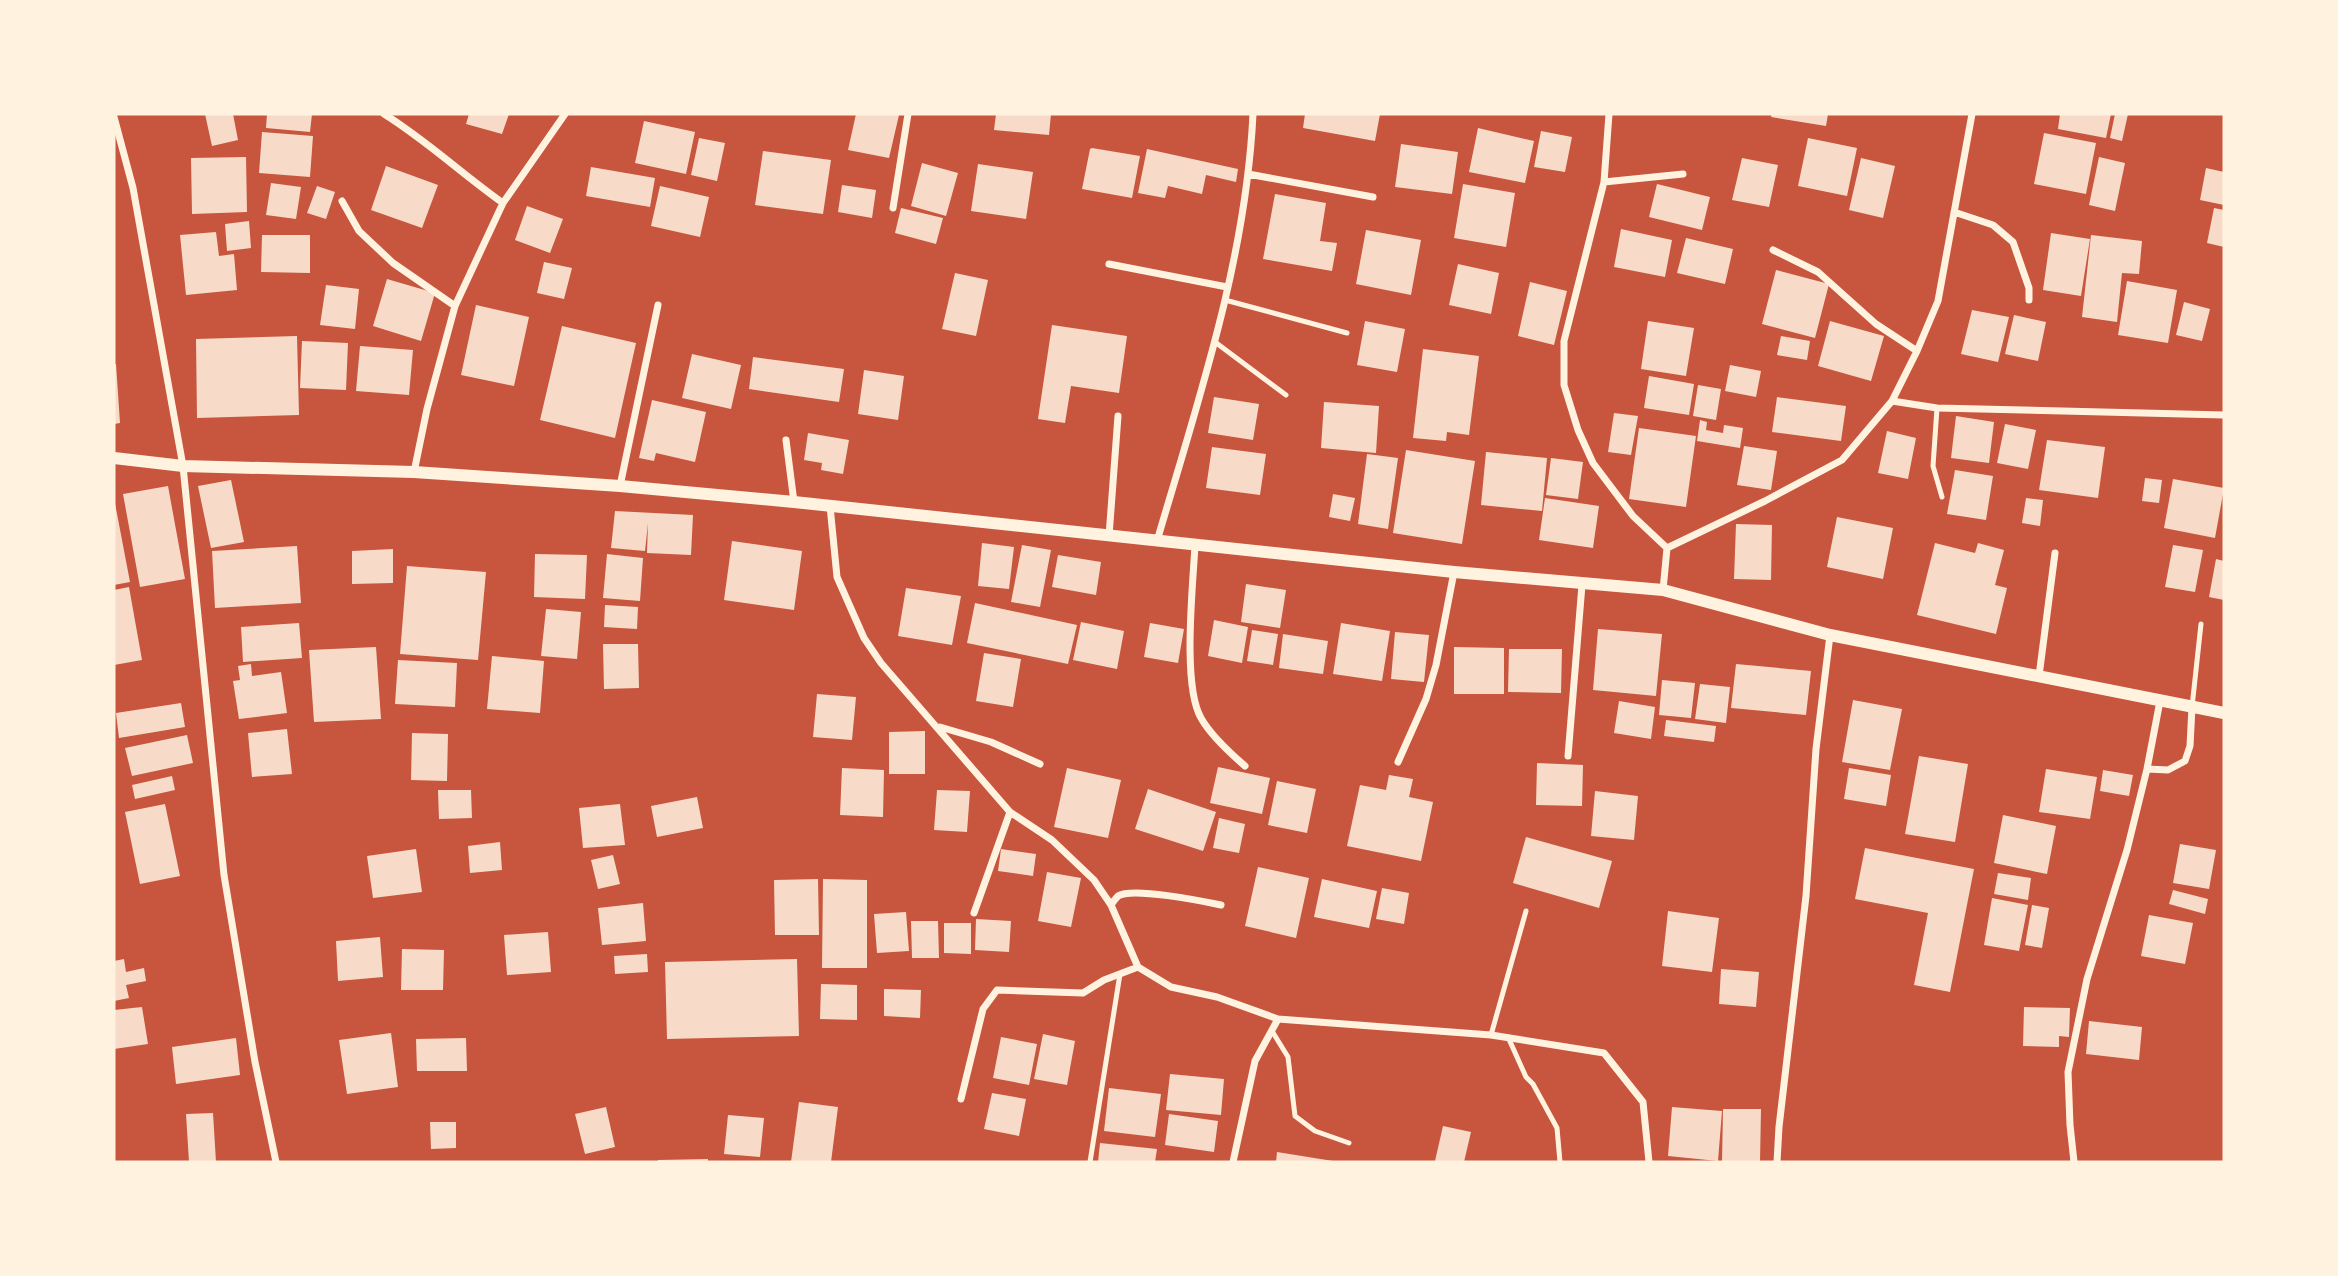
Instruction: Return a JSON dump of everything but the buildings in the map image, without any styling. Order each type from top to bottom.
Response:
[{"type":"street","points":[[384,114],[413,132],[466,177],[503,203]]},
{"type":"street","points":[[414,472],[427,410],[455,306],[503,203],[565,114]]},
{"type":"street","points":[[894,208],[908,114]]},
{"type":"street","points":[[1157,541],[1225,300],[1242,223],[1253,114]]},
{"type":"street","points":[[1609,114],[1604,182],[1564,341],[1564,385],[1578,430],[1593,463],[1633,516],[1667,548]]},
{"type":"street","points":[[1667,548],[1842,460],[1892,401],[1938,301],[1972,114]]},
{"type":"street","points":[[114,117],[133,188],[183,466],[224,874],[255,1062],[276,1162]]},
{"type":"street","points":[[1248,174],[1373,197]]},
{"type":"street","points":[[1604,182],[1683,174]]},
{"type":"street","points":[[342,201],[359,231],[393,263],[455,306]]},
{"type":"street","points":[[1954,212],[1993,225],[2013,242],[2029,288],[2029,300]]},
{"type":"street","points":[[1773,250],[1818,272],[1876,324],[1917,351]]},
{"type":"street","points":[[1109,264],[1227,287]]},
{"type":"street","points":[[620,486],[658,305]]},
{"type":"street","points":[[1892,401],[1937,408],[2224,415]]},
{"type":"street","points":[[1109,536],[1118,416]]},
{"type":"street","points":[[786,440],[794,502]]},
{"type":"street","points":[[114,458],[183,466],[414,472],[620,486],[1582,585],[1663,590],[1830,635],[2224,712]]},
{"type":"street","points":[[830,506],[837,577],[864,638],[881,663],[1010,812],[1052,840],[1094,880],[1111,905],[1138,967],[1171,987],[1217,997],[1278,1019],[1491,1035],[1604,1053],[1643,1102],[1649,1162]]},
{"type":"street","points":[[1195,545],[1190,676],[1200,718],[1228,751],[1245,766]]},
{"type":"street","points":[[1663,590],[1667,548]]},
{"type":"street","points":[[2039,676],[2055,553]]},
{"type":"street","points":[[1398,762],[1426,699],[1436,665],[1454,572]]},
{"type":"street","points":[[1568,756],[1582,585]]},
{"type":"street","points":[[1777,1162],[1806,896],[1816,748],[1830,635]]},
{"type":"street","points":[[2074,1162],[2068,1072],[2087,979],[2127,850],[2160,701]]},
{"type":"street","points":[[2147,769],[2168,770],[2185,761],[2190,746],[2192,707]]},
{"type":"street","points":[[939,729],[940,727],[966,733],[1040,764]]},
{"type":"street","points":[[974,913],[1010,812]]},
{"type":"street","points":[[1111,905],[1116,897],[1125,894],[1172,896],[1221,905]]},
{"type":"street","points":[[961,1099],[983,1009],[997,990],[1083,993],[1104,980],[1138,967]]},
{"type":"street","points":[[1233,1162],[1255,1061],[1278,1019]]},
{"type":"lane","points":[[1225,300],[1347,332]]},
{"type":"lane","points":[[1215,342],[1286,395]]},
{"type":"lane","points":[[1937,408],[1933,466],[1941,497]]},
{"type":"lane","points":[[2192,707],[2201,624]]},
{"type":"lane","points":[[1491,1035],[1526,911]]},
{"type":"lane","points":[[1090,1162],[1120,974]]},
{"type":"lane","points":[[1272,1031],[1288,1057],[1295,1116],[1315,1131],[1349,1143]]},
{"type":"lane","points":[[1508,1037],[1526,1077],[1533,1084],[1557,1128],[1560,1162]]}]
